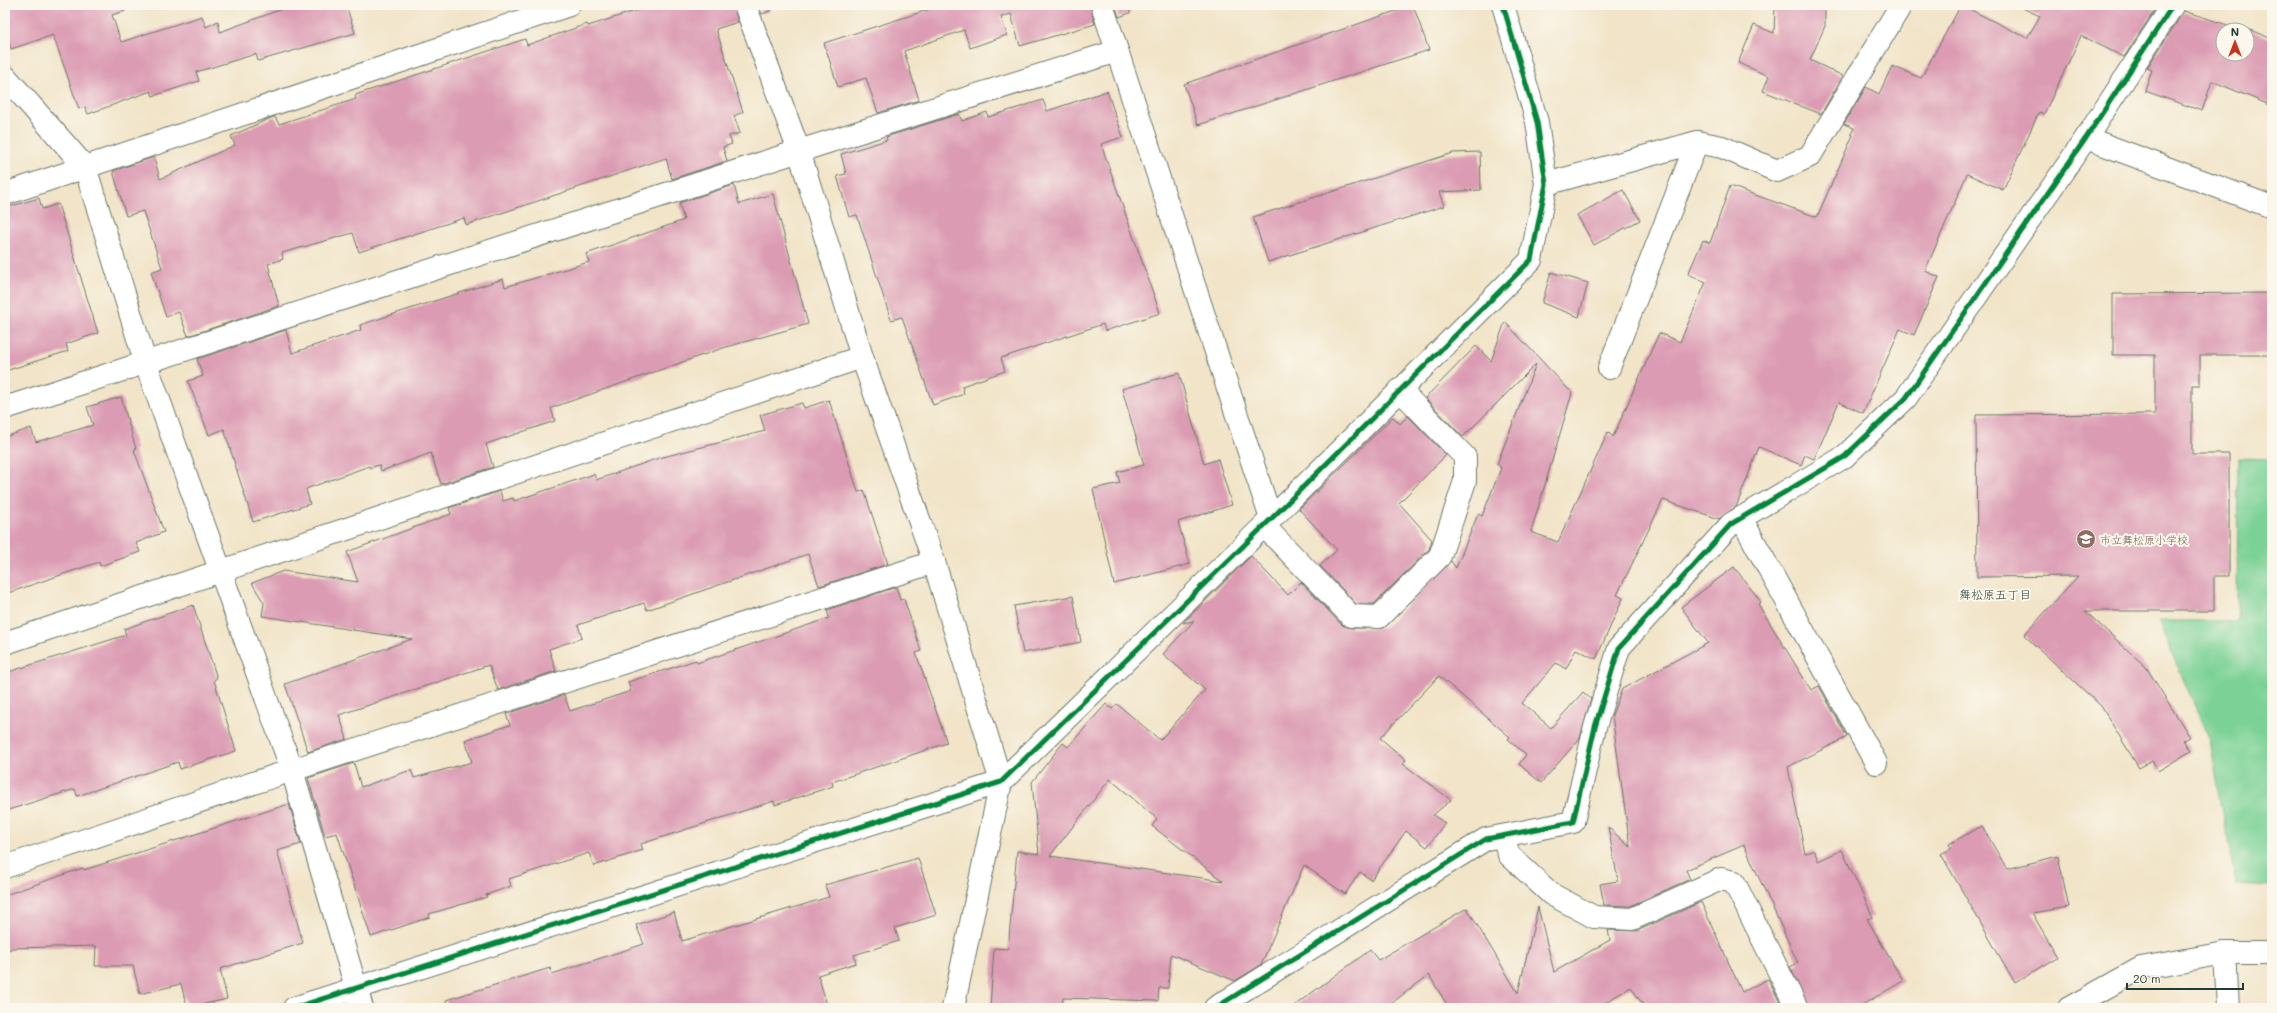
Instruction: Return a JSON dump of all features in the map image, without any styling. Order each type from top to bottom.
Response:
[{"type":"street","points":[[5,194],[569,5]]},
{"type":"street","points":[[745,5],[799,151],[862,357],[934,562],[1001,782],[953,1008]]},
{"type":"street","points":[[1102,5],[1268,523],[1351,616],[1379,617],[1440,556],[1465,481],[1465,458],[1400,390]]},
{"type":"street","points":[[294,1008],[355,987],[1001,782],[1268,523],[1531,260],[1546,184],[1537,122],[1503,5]]},
{"type":"street","points":[[1546,184],[1697,142],[1722,147],[1777,171],[1810,156],[1901,5]]},
{"type":"street","points":[[1215,1008],[1486,839],[1573,822],[1595,728],[1619,648],[1731,524],[1844,458],[1906,398],[2086,138],[2173,5]]},
{"type":"street","points":[[5,408],[145,361],[799,151],[1117,51]]},
{"type":"street","points":[[5,76],[85,167],[145,361],[292,770],[362,1008]]},
{"type":"street","points":[[2086,138],[2272,207]]},
{"type":"street","points":[[1609,368],[1697,142]]},
{"type":"street","points":[[5,643],[221,569],[862,357]]},
{"type":"street","points":[[1741,518],[1876,763]]},
{"type":"street","points":[[5,867],[292,770],[934,562]]},
{"type":"street","points":[[1504,836],[1509,855],[1551,894],[1594,917],[1632,919],[1721,879],[1734,882],[1797,1008]]},
{"type":"street","points":[[2225,953],[2228,1008]]},
{"type":"street","points":[[2069,1008],[2141,968],[2225,953],[2272,953]]},
{"type":"green space","points":[[2238,458],[2272,459],[2272,886],[2236,884],[2210,741],[2158,621],[2237,621]]},
{"type":"building","points":[[5,5],[124,5],[125,11],[112,15],[121,42],[202,16],[206,27],[218,21],[220,32],[293,5],[346,5],[355,33],[258,61],[256,54],[196,72],[199,81],[153,96],[151,91],[88,114],[85,107],[79,109],[53,35],[11,49],[5,30]]},
{"type":"building","points":[[654,5],[733,5],[738,22],[716,29],[743,112],[734,116],[740,133],[729,136],[732,144],[723,147],[727,161],[672,179],[666,158],[466,225],[464,218],[359,252],[353,233],[282,253],[283,259],[268,264],[279,306],[188,336],[179,312],[166,317],[151,272],[162,268],[143,211],[126,216],[113,171],[154,157],[160,179],[235,145],[231,136],[273,117],[275,117],[279,124],[356,99],[355,95],[525,39],[527,45],[587,24],[588,26]]},
{"type":"building","points":[[758,5],[769,5],[770,11],[762,14]]},
{"type":"building","points":[[943,5],[1021,5],[1021,7],[1028,5],[1090,5],[1095,24],[1020,46],[1011,14],[1001,17],[1007,35],[970,48],[964,30],[904,51],[919,100],[878,113],[866,78],[838,87],[824,43]]},
{"type":"building","points":[[1115,5],[1129,5],[1130,13],[1119,17]]},
{"type":"building","points":[[1413,5],[1429,50],[1198,125],[1184,84]]},
{"type":"building","points":[[1775,5],[1825,5],[1825,26],[1810,60],[1843,76],[1821,114],[1763,91],[1769,76],[1738,63],[1754,25],[1774,33]]},
{"type":"building","points":[[1961,5],[2027,38],[2040,16],[2016,5],[2158,5],[2124,57],[2081,36],[2044,114],[2039,112],[2003,190],[1967,174],[1925,271],[1939,277],[1914,335],[1900,329],[1863,413],[1839,402],[1814,459],[1805,455],[1801,465],[1759,447],[1736,507],[1719,519],[1663,500],[1617,595],[1623,598],[1596,659],[1576,649],[1566,669],[1556,663],[1522,703],[1551,728],[1583,692],[1591,699],[1580,738],[1541,783],[1519,764],[1526,755],[1508,739],[1510,737],[1439,676],[1380,738],[1406,760],[1403,764],[1451,800],[1433,815],[1445,823],[1427,847],[1406,831],[1371,880],[1360,872],[1345,894],[1304,865],[1261,965],[1235,981],[1171,954],[1168,988],[1159,988],[1158,1001],[1063,998],[1062,1008],[990,1008],[994,948],[1008,949],[1017,851],[1039,854],[1032,782],[1063,743],[1068,747],[1106,704],[1112,709],[1117,704],[1160,740],[1205,690],[1163,654],[1194,621],[1183,623],[1251,556],[1288,595],[1301,582],[1342,625],[1351,628],[1384,628],[1451,561],[1456,568],[1478,514],[1482,516],[1501,468],[1497,464],[1536,364],[1463,437],[1425,398],[1476,346],[1491,361],[1505,322],[1572,393],[1531,532],[1558,542],[1608,432],[1613,437],[1659,333],[1680,342],[1706,282],[1688,274],[1703,240],[1710,243],[1730,186],[1817,217],[1853,135],[1851,134],[1854,128],[1844,124],[1866,87],[1879,94],[1892,66],[1921,78]],"holes":[[[1110,779],[1157,819],[1152,826],[1223,881],[1050,856]]]},
{"type":"building","points":[[2184,11],[2218,22],[2215,22],[2215,62],[2255,62],[2255,32],[2272,39],[2272,106],[2212,81],[2202,111],[2145,91],[2152,70],[2147,68]]},
{"type":"building","points":[[1107,91],[1123,137],[1101,144],[1160,313],[1105,331],[1103,324],[1001,358],[1005,371],[962,386],[964,394],[933,405],[902,317],[891,320],[857,215],[849,217],[837,176],[846,174],[841,154],[887,140],[886,137],[959,114],[962,121],[987,112],[988,117],[1043,100],[1047,111]]},
{"type":"building","points":[[1480,152],[1481,190],[1439,192],[1444,206],[1268,262],[1253,217],[1453,153]]},
{"type":"building","points":[[734,185],[739,204],[773,194],[808,324],[723,348],[551,408],[555,421],[486,444],[493,467],[441,484],[431,453],[381,471],[379,465],[370,468],[369,466],[306,489],[310,504],[253,522],[224,429],[209,435],[188,381],[203,376],[197,359],[286,330],[292,353],[361,330],[360,325],[503,279],[505,287],[589,262],[586,254],[684,220],[679,203]]},
{"type":"building","points":[[1623,190],[1640,220],[1594,245],[1577,215]]},
{"type":"building","points":[[39,198],[42,209],[58,204],[98,333],[66,344],[68,351],[5,371],[5,208]]},
{"type":"building","points":[[1551,272],[1588,283],[1579,317],[1542,303]]},
{"type":"building","points":[[2272,293],[2272,355],[2200,355],[2200,385],[2192,385],[2192,454],[2229,454],[2229,576],[2214,576],[2214,611],[2085,611],[2146,667],[2190,737],[2184,740],[2191,751],[2158,771],[2152,761],[2139,768],[2101,706],[2024,635],[2078,576],[1977,577],[1976,415],[2155,414],[2155,355],[2113,355],[2113,294]]},
{"type":"building","points":[[1179,373],[1204,464],[1218,459],[1232,505],[1178,522],[1190,564],[1114,584],[1093,489],[1120,483],[1117,472],[1144,465],[1122,389]]},
{"type":"building","points":[[121,397],[136,449],[134,450],[164,532],[136,543],[140,552],[100,566],[99,562],[5,594],[5,437],[31,428],[36,442],[93,425],[87,407]]},
{"type":"building","points":[[829,400],[858,492],[864,490],[888,564],[819,586],[808,554],[647,610],[644,603],[578,625],[582,638],[549,649],[556,671],[498,690],[489,665],[339,715],[347,739],[308,752],[285,684],[412,639],[262,616],[264,603],[252,583],[283,571],[358,582],[347,552],[451,514],[449,508],[500,491],[503,501],[513,498],[514,501],[594,474],[596,480],[659,458],[765,431],[760,415],[802,403],[804,408]]},
{"type":"building","points":[[1408,416],[1446,455],[1399,503],[1432,540],[1429,549],[1374,604],[1356,604],[1320,566],[1337,550],[1299,509],[1393,417],[1400,424]]},
{"type":"building","points":[[1734,567],[1761,602],[1758,604],[1811,690],[1819,686],[1847,737],[1788,767],[1805,854],[1814,850],[1818,861],[1842,850],[1873,917],[1867,919],[1903,981],[1857,1008],[1809,1008],[1790,967],[1798,963],[1744,845],[1686,870],[1690,879],[1630,906],[1604,905],[1600,884],[1618,881],[1608,827],[1630,847],[1612,715],[1622,689],[1708,643],[1681,607]]},
{"type":"building","points":[[896,587],[900,600],[904,599],[921,651],[916,653],[947,743],[832,782],[833,786],[775,805],[774,801],[641,844],[643,850],[594,866],[589,853],[509,879],[511,886],[486,895],[487,897],[429,914],[430,917],[371,937],[337,833],[325,836],[308,778],[354,763],[361,787],[411,770],[414,778],[472,762],[465,740],[510,725],[506,714],[564,695],[570,711],[631,691],[628,682],[696,660],[697,663],[829,618],[827,610]]},
{"type":"building","points":[[1073,596],[1081,642],[1023,653],[1014,606]]},
{"type":"building","points":[[193,605],[217,678],[214,680],[236,751],[180,769],[178,762],[77,796],[75,789],[5,811],[5,673],[126,635],[124,629]]},
{"type":"building","points":[[289,804],[301,844],[277,851],[303,943],[220,969],[227,999],[187,1008],[181,984],[140,994],[133,966],[95,966],[96,946],[13,948],[5,951],[5,895],[83,868],[84,870]]},
{"type":"building","points":[[1982,826],[2007,869],[2058,856],[2069,907],[2032,913],[2058,957],[2015,983],[1941,854],[1951,848],[1949,844]]},
{"type":"building","points":[[918,858],[936,915],[895,928],[899,941],[854,955],[856,963],[818,975],[828,1008],[447,1008],[446,1000],[550,968],[552,974],[644,944],[636,925],[674,912],[682,941],[829,897],[825,885]]},
{"type":"building","points":[[1701,902],[1742,992],[1768,979],[1783,1008],[1645,1008],[1631,987],[1596,1008],[1449,1008],[1429,975],[1385,1008],[1291,1008],[1370,950],[1378,960],[1467,908],[1518,993],[1538,907],[1554,972],[1610,940],[1608,930],[1637,931]]},
{"type":"cycle path","points":[[294,1008],[1001,782],[1271,519],[1531,260],[1546,184],[1537,122],[1503,5]]},
{"type":"cycle path","points":[[1215,1008],[1486,839],[1573,822],[1595,727],[1619,648],[1731,524],[1844,457],[1906,398],[2086,138],[2173,5]]},
{"type":"place","name":"市立舞松原小学校","points":[[2086,539]]},
{"type":"district","name":"舞松原五丁目","points":[[1995,594]]}]
